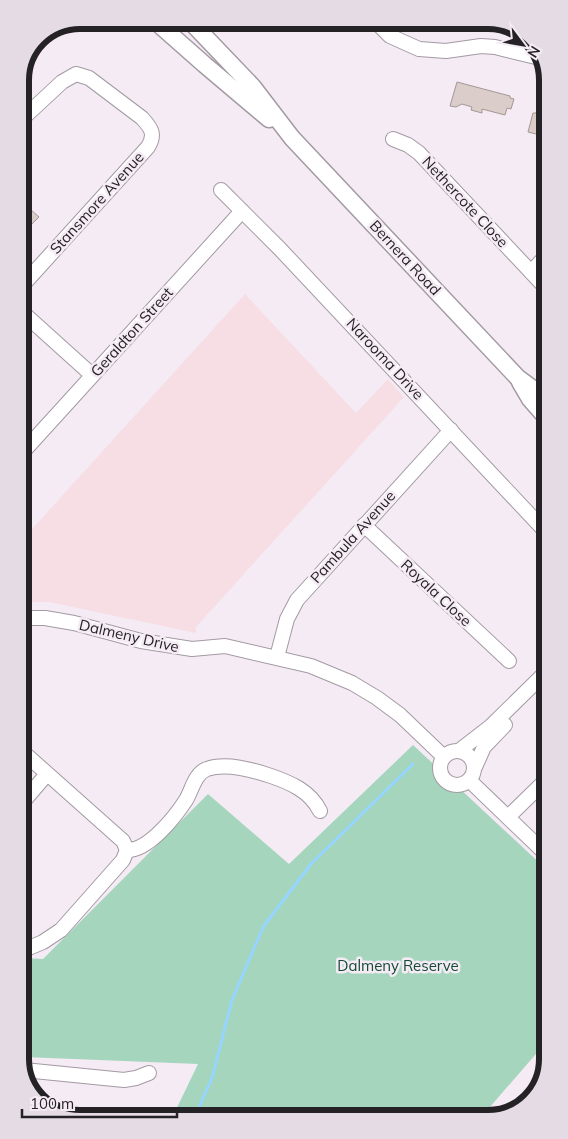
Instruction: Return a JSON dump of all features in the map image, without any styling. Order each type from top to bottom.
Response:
[{"type":"main road","name":"Bernera Road","points":[[164,29],[292,138]]},
{"type":"main road","name":"Bernera Road","points":[[198,29],[253,87],[292,138],[518,378],[539,394]]},
{"type":"main road","name":"Bernera Road","points":[[518,378],[530,399],[539,409]]},
{"type":"street","points":[[383,29],[390,36],[419,49],[446,52],[481,46],[495,46],[533,56]]},
{"type":"street","name":"Stansmore Avenue","points":[[29,113],[62,82],[76,74],[89,78],[142,118],[153,134],[148,147],[29,278]]},
{"type":"street","name":"Nethercote Close","points":[[393,139],[412,148],[419,154],[539,281]]},
{"type":"street","name":"Narooma Drive","points":[[220,190],[280,248],[539,524]]},
{"type":"street","name":"Geraldton Street","points":[[29,445],[242,211]]},
{"type":"street","points":[[531,272],[539,263]]},
{"type":"street","points":[[29,318],[92,375]]},
{"type":"street","name":"Pambula Avenue","points":[[277,657],[284,627],[292,606],[451,430]]},
{"type":"street","name":"Royala Close","points":[[364,525],[509,661]]},
{"type":"street","name":"Dalmeny Drive","points":[[29,618],[45,618],[74,623],[141,642],[192,649],[225,646],[277,657],[316,668],[364,689],[400,715],[444,757]]},
{"type":"street","points":[[460,750],[491,726],[539,679]]},
{"type":"street","points":[[539,692],[484,747],[472,774],[458,785],[451,784],[445,780],[440,770],[440,763],[452,751],[460,750],[466,752],[471,757],[472,774],[508,818],[539,847]]},
{"type":"street","points":[[29,757],[123,841],[127,850],[123,860],[60,930],[43,942],[29,948]]},
{"type":"street","points":[[127,850],[134,851],[147,843],[178,811],[202,772],[214,767],[246,769],[287,782],[308,794],[320,811]]},
{"type":"street","points":[[29,795],[48,774]]},
{"type":"street","points":[[508,818],[539,787]]},
{"type":"street","points":[[30,1071],[124,1080],[149,1073]]},
{"type":"shaded area","points":[[245,294],[356,413],[388,379],[404,397],[196,627],[196,633],[49,602],[29,602],[29,532]]},
{"type":"green space","name":"Dalmeny Reserve","points":[[413,745],[539,863],[539,1050],[487,1110],[176,1110],[198,1064],[29,1057],[29,958],[43,959],[208,794],[289,864]]},
{"type":"building","points":[[457,82],[510,96],[510,98],[514,99],[511,109],[507,108],[505,115],[482,109],[482,113],[471,110],[472,107],[462,104],[456,107],[450,106]]},
{"type":"building","points":[[539,103],[539,135],[528,132],[533,113],[536,113]]},
{"type":"building","points":[[29,208],[39,217],[31,225],[29,223]]},
{"type":"waterway","points":[[198,1110],[212,1078],[232,1000],[263,927],[311,864],[413,764]]}]
